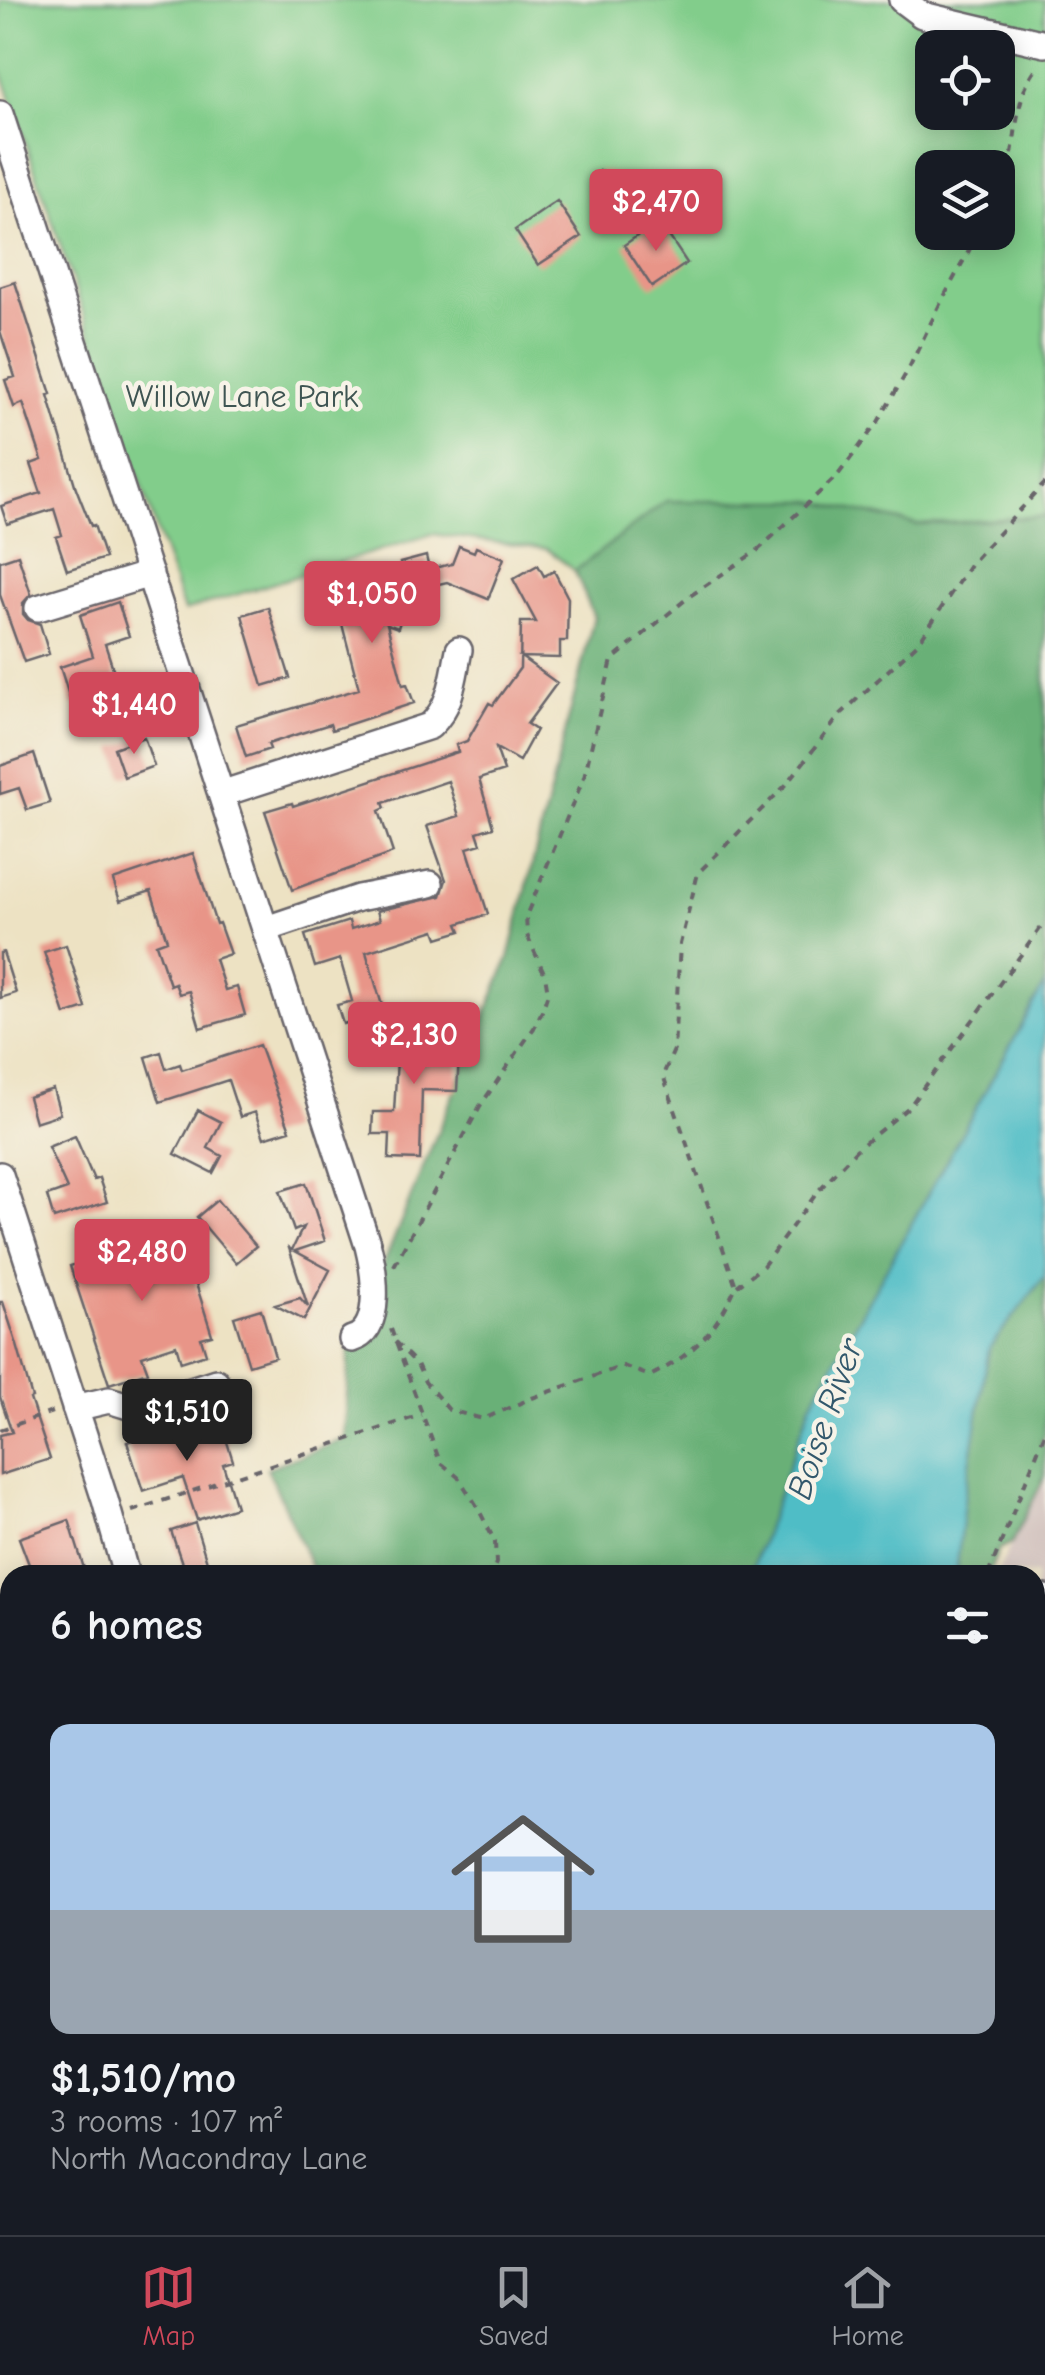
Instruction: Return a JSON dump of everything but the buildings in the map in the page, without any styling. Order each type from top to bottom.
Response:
[{"type":"street","points":[[902,0],[922,15],[1045,44]]},
{"type":"street","points":[[0,114],[374,1268],[375,1296],[368,1330],[352,1339]]},
{"type":"street","points":[[38,608],[150,574]]},
{"type":"street","points":[[221,794],[430,726],[443,714],[450,698],[459,650]]},
{"type":"street","points":[[266,930],[358,898],[430,884]]},
{"type":"street","points":[[0,1175],[123,1565]]},
{"type":"street","points":[[75,1406],[109,1400],[136,1408],[216,1382]]},
{"type":"path","points":[[1012,150],[1021,95],[1031,73],[1045,57]]},
{"type":"path","points":[[392,1272],[396,1256],[470,1123],[542,1011],[548,993],[545,975],[528,935],[526,916],[584,777],[612,660],[690,596],[758,550],[838,475],[888,405],[970,250]]},
{"type":"path","points":[[736,1286],[662,1075],[674,1050],[680,944],[698,874],[786,784],[841,714],[919,642],[971,562],[1045,482]]},
{"type":"path","points":[[393,1340],[417,1364],[425,1382],[449,1410],[483,1420],[623,1366],[650,1376],[683,1360],[722,1317],[736,1286],[763,1266],[819,1190],[856,1150],[909,1108],[1045,922]]},
{"type":"path","points":[[390,1325],[440,1462],[458,1478],[490,1531],[495,1542],[495,1565]]},
{"type":"path","points":[[0,1430],[75,1406]]},
{"type":"path","points":[[108,1520],[421,1415]]},
{"type":"path","points":[[992,1565],[1044,1435]]},
{"type":"shaded area","points":[[1045,1476],[1045,1565],[1001,1565]]},
{"type":"green space","name":"Willow Lane Park","points":[[0,0],[1045,0],[1045,963],[389,1269],[509,958],[594,617],[575,571],[547,549],[432,534],[184,611],[0,67]]},
{"type":"green space","points":[[666,501],[813,501],[918,525],[1045,516],[1045,984],[811,1404],[754,1565],[311,1565],[267,1468],[345,1439],[349,1348],[509,958],[594,617],[575,571]]},
{"type":"green space","points":[[1045,1276],[1045,1433],[1041,1443],[1045,1446],[1045,1476],[1012,1543],[999,1549],[992,1565],[957,1565],[965,1493],[989,1348]]},
{"type":"water","name":"Boise River","points":[[1045,984],[1045,1276],[989,1348],[957,1565],[754,1565],[811,1404]]}]
